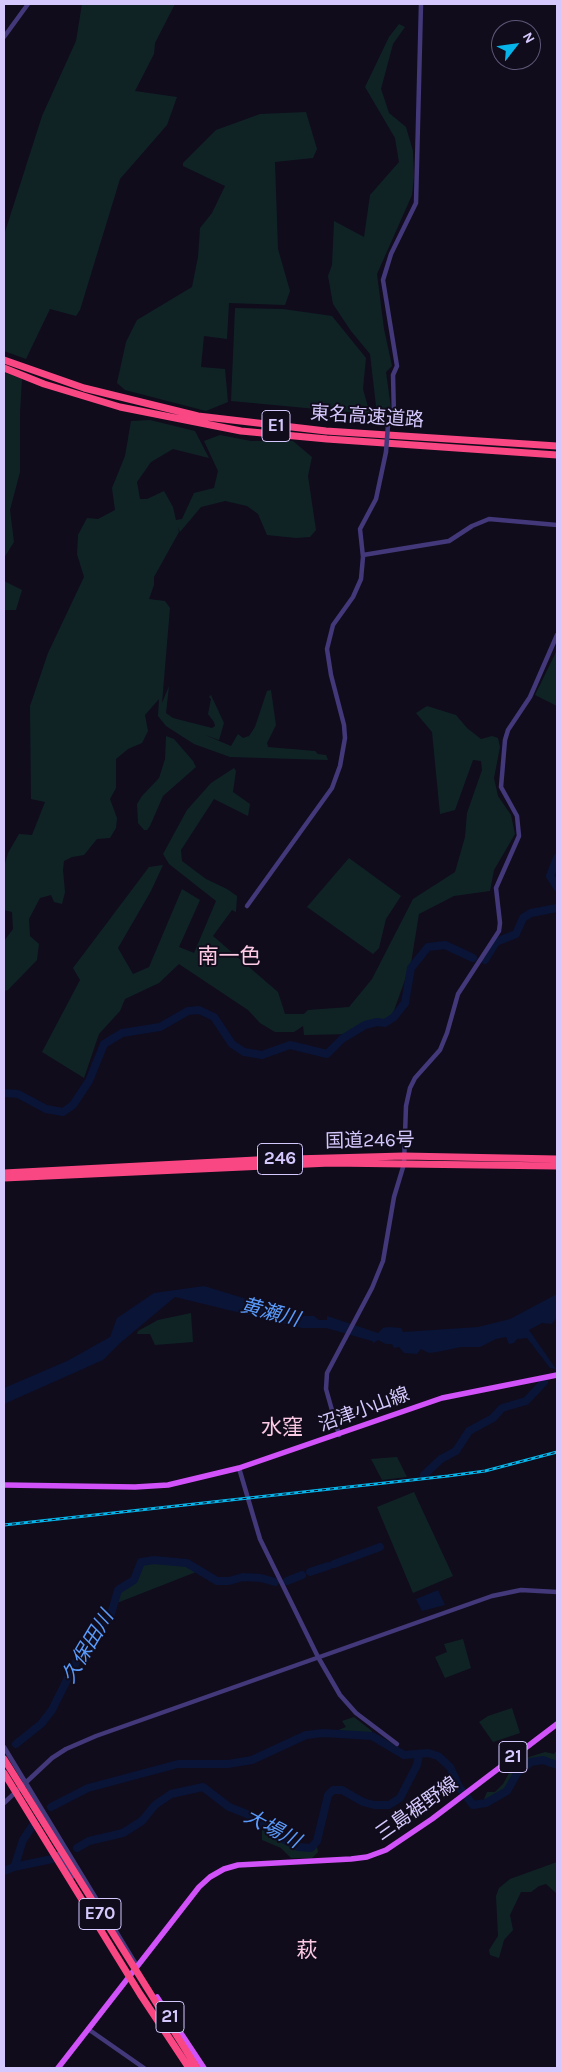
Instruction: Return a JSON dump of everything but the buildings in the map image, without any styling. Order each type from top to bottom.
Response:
[{"type":"highway","name":"東名高速道路","points":[[4,360],[84,388],[198,416],[326,431],[557,446]]},
{"type":"highway","name":"東名高速道路","points":[[4,368],[120,407],[232,429],[336,440],[557,455]]},
{"type":"highway","name":"国道246号","points":[[4,1172],[256,1160],[404,1156],[557,1159]]},
{"type":"highway","name":"国道246号","points":[[4,1178],[330,1163],[557,1166]]},
{"type":"highway","name":"E70","points":[[4,1759],[197,2068]]},
{"type":"highway","name":"E70","points":[[4,1773],[140,1994],[188,2068]]},
{"type":"main road","name":"沼津小山線","points":[[4,1485],[135,1487],[168,1485],[240,1468],[442,1398],[557,1375]]},
{"type":"main road","name":"三島裾野線","points":[[58,2068],[199,1887],[210,1877],[224,1869],[253,1863],[342,1860],[375,1855],[400,1842],[557,1724]]},
{"type":"main road","name":"21","points":[[137,1966],[204,2068]]},
{"type":"main road","name":"21","points":[[130,1975],[188,2068]]},
{"type":"street","points":[[4,38],[28,4]]},
{"type":"street","points":[[247,906],[332,788],[340,766],[345,738],[344,725],[330,675],[327,650],[333,625],[358,589],[361,579],[363,555],[360,529],[376,499],[386,452],[388,425],[394,416],[393,375],[397,366],[383,280],[391,254],[416,203],[421,4]]},
{"type":"street","points":[[363,555],[449,541],[472,526],[489,519],[557,525]]},
{"type":"street","points":[[339,1435],[328,1399],[325,1381],[330,1363],[359,1312],[383,1261],[394,1197],[404,1164],[406,1106],[410,1088],[415,1078],[440,1050],[458,994],[499,931],[500,923],[496,888],[519,836],[517,816],[501,787],[505,740],[508,730],[530,697],[557,635]]},
{"type":"street","points":[[240,1468],[260,1539],[318,1657],[340,1695],[356,1713],[397,1744]]},
{"type":"street","points":[[4,1802],[52,1758],[80,1742],[503,1593],[536,1590],[557,1592]]},
{"type":"street","points":[[4,1747],[137,1966]]},
{"type":"street","points":[[4,1768],[130,1975]]},
{"type":"street","points":[[88,2029],[144,2068]]},
{"type":"green space","points":[[82,4],[175,4],[155,43],[154,54],[135,91],[177,97],[167,125],[120,179],[80,310],[76,316],[50,309],[26,359],[4,351],[4,235],[42,116],[76,41]]},
{"type":"green space","points":[[399,24],[405,27],[393,44],[381,89],[389,113],[406,127],[413,151],[414,176],[412,195],[377,274],[384,329],[392,366],[386,372],[391,408],[382,416],[376,406],[370,354],[351,331],[333,304],[328,276],[332,265],[334,221],[364,237],[370,195],[399,162],[395,138],[365,87],[389,37]]},
{"type":"green space","points":[[306,112],[317,149],[313,158],[275,162],[278,249],[290,291],[285,305],[229,303],[227,339],[204,336],[201,367],[225,369],[228,402],[206,411],[125,390],[117,383],[126,342],[137,320],[192,287],[198,257],[200,228],[212,213],[225,186],[183,166],[183,163],[216,130],[260,114]]},
{"type":"green space","points":[[235,308],[283,309],[332,316],[366,358],[363,389],[370,414],[231,401]]},
{"type":"green space","points":[[4,372],[22,379],[20,472],[10,510],[14,542],[4,558]]},
{"type":"green space","points":[[150,420],[195,431],[209,458],[173,449],[151,462],[137,482],[140,499],[147,499],[164,491],[173,507],[176,520],[182,519],[194,493],[214,488],[218,471],[204,441],[220,435],[251,441],[293,441],[312,457],[308,476],[316,530],[310,537],[296,538],[267,535],[258,514],[247,506],[225,501],[201,507],[180,532],[178,527],[179,532],[154,577],[154,585],[149,599],[165,601],[170,608],[162,703],[169,686],[166,713],[173,718],[212,728],[215,726],[214,722],[208,714],[211,699],[209,697],[211,695],[224,723],[219,740],[205,735],[231,746],[238,734],[243,738],[249,736],[255,727],[267,691],[271,690],[276,725],[267,743],[268,747],[315,751],[318,754],[326,755],[328,760],[230,757],[194,744],[166,726],[158,716],[159,699],[145,715],[148,731],[142,743],[128,749],[116,759],[116,788],[110,799],[117,818],[116,828],[110,838],[97,839],[84,855],[72,857],[64,861],[65,892],[62,904],[54,902],[51,895],[40,898],[29,919],[30,936],[39,944],[37,960],[8,990],[4,991],[4,941],[13,929],[12,912],[4,910],[4,867],[8,853],[19,834],[32,835],[45,802],[31,799],[30,706],[48,653],[84,577],[77,554],[78,535],[87,518],[98,519],[115,510],[112,488],[125,456],[131,421]]},
{"type":"green space","points":[[4,581],[22,590],[16,610],[4,610]]},
{"type":"green space","points":[[557,652],[557,706],[535,695]]},
{"type":"green space","points":[[427,706],[456,715],[467,728],[481,739],[492,736],[498,738],[500,747],[494,778],[498,796],[511,815],[515,834],[494,870],[490,891],[454,896],[419,914],[411,963],[392,1016],[351,1034],[304,1035],[303,1026],[294,1032],[275,1032],[260,1023],[248,1010],[179,964],[159,983],[125,999],[120,1011],[99,1034],[84,1078],[42,1052],[80,980],[73,968],[149,867],[163,865],[151,891],[118,948],[133,974],[149,967],[182,889],[200,900],[179,947],[194,953],[216,901],[169,864],[163,854],[187,810],[211,783],[234,768],[236,771],[233,792],[250,804],[248,816],[214,799],[181,850],[182,861],[206,879],[237,896],[236,912],[232,910],[213,936],[278,992],[285,1014],[304,1014],[308,1010],[349,1007],[372,979],[413,899],[455,872],[465,837],[467,813],[482,770],[481,761],[473,760],[455,810],[440,814],[432,732],[416,713]]},
{"type":"green space","points":[[166,736],[174,739],[196,767],[163,796],[150,826],[147,830],[144,830],[138,823],[137,804],[159,778],[165,759]]},
{"type":"green space","points":[[349,858],[401,896],[386,919],[379,948],[373,954],[307,907]]},
{"type":"green space","points":[[191,1313],[193,1342],[155,1345],[150,1334],[137,1334],[138,1331],[158,1320]]},
{"type":"green space","points":[[397,1457],[407,1477],[382,1480],[371,1459]]},
{"type":"green space","points":[[414,1492],[453,1576],[413,1593],[377,1507]]},
{"type":"green space","points":[[148,1562],[187,1565],[196,1572],[117,1603],[118,1593],[137,1579],[141,1566]]},
{"type":"green space","points":[[463,1639],[471,1668],[445,1678],[435,1657],[447,1652],[444,1644]]},
{"type":"green space","points":[[512,1708],[520,1733],[493,1742],[479,1722],[488,1716]]},
{"type":"green space","points":[[354,1717],[372,1733],[333,1732],[346,1727],[342,1721]]},
{"type":"green space","points":[[557,1750],[557,1763],[550,1759],[536,1759],[500,1793],[492,1799],[484,1799],[487,1792],[495,1792],[503,1784],[509,1773],[529,1757],[545,1752],[554,1754]]},
{"type":"green space","points":[[262,1829],[266,1829],[295,1848],[305,1850],[317,1847],[318,1852],[312,1858],[291,1858],[281,1848],[262,1840]]},
{"type":"green space","points":[[557,1862],[557,1894],[546,1884],[539,1886],[531,1892],[521,1892],[510,1915],[513,1930],[504,1940],[499,1958],[490,1955],[489,1950],[498,1936],[496,1896],[499,1888],[510,1879]]},
{"type":"water","name":"黄瀬川","points":[[204,1286],[302,1316],[314,1316],[319,1320],[327,1320],[327,1316],[378,1333],[383,1328],[388,1327],[401,1328],[403,1332],[478,1327],[510,1319],[557,1294],[557,1317],[552,1324],[542,1323],[529,1330],[556,1369],[550,1368],[527,1338],[517,1339],[514,1343],[509,1344],[506,1337],[496,1339],[480,1347],[461,1347],[429,1353],[421,1349],[417,1354],[404,1353],[399,1347],[394,1348],[392,1344],[386,1344],[378,1340],[374,1343],[326,1328],[302,1328],[175,1297],[119,1344],[103,1360],[4,1404],[4,1388],[67,1361],[110,1337],[117,1318],[154,1293]]},
{"type":"water","points":[[438,1590],[445,1605],[422,1611],[416,1599]]},
{"type":"waterway","points":[[557,858],[550,876],[557,887]]},
{"type":"waterway","points":[[485,960],[496,942],[516,934],[523,918],[531,913],[557,908]]},
{"type":"waterway","points":[[4,1093],[18,1094],[46,1109],[63,1112],[73,1105],[89,1081],[104,1044],[122,1033],[160,1027],[188,1011],[199,1010],[214,1017],[232,1044],[244,1052],[262,1055],[290,1045],[327,1054],[342,1039],[365,1025],[377,1022],[385,1023],[394,1017],[405,1003],[411,968],[428,947],[445,945],[473,958]]},
{"type":"waterway","name":"久保田川","points":[[424,1475],[441,1459],[456,1451],[469,1431],[493,1418],[502,1408],[526,1401],[544,1382]]},
{"type":"waterway","name":"久保田川","points":[[334,1564],[380,1547]]},
{"type":"waterway","name":"久保田川","points":[[16,1744],[41,1724],[52,1710],[76,1662],[111,1614],[118,1590],[134,1580],[141,1562],[154,1560],[187,1563],[217,1581],[229,1581],[243,1577],[261,1578],[275,1582]]},
{"type":"waterway","name":"久保田川","points":[[310,1572],[328,1566]]},
{"type":"waterway","name":"久保田川","points":[[287,1581],[302,1575]]},
{"type":"waterway","name":"大場川","points":[[51,1807],[88,1788],[178,1764],[228,1764],[252,1760],[306,1735],[323,1733],[372,1736],[404,1755],[428,1753],[438,1756],[450,1767],[459,1787],[473,1805],[486,1803],[507,1791],[518,1772],[531,1762],[543,1760],[557,1765]]},
{"type":"waterway","name":"大場川","points":[[77,1848],[89,1841],[123,1833],[142,1821],[155,1805],[171,1794],[203,1787],[229,1807],[247,1814],[281,1838],[298,1847],[311,1848],[317,1841],[328,1795],[333,1790],[342,1790],[363,1802],[374,1805],[389,1805],[400,1798],[417,1765],[419,1755]]},
{"type":"waterway","name":"大場川","points":[[15,1865],[23,1840],[35,1822]]},
{"type":"waterway","name":"大場川","points":[[4,1871],[14,1867],[57,1858]]},
{"type":"railway","points":[[4,1525],[448,1476],[485,1471],[557,1452]]},
{"type":"district","name":"南一色","points":[[229,957]]},
{"type":"district","name":"水窪","points":[[282,1428]]},
{"type":"district","name":"萩","points":[[307,1951]]}]
